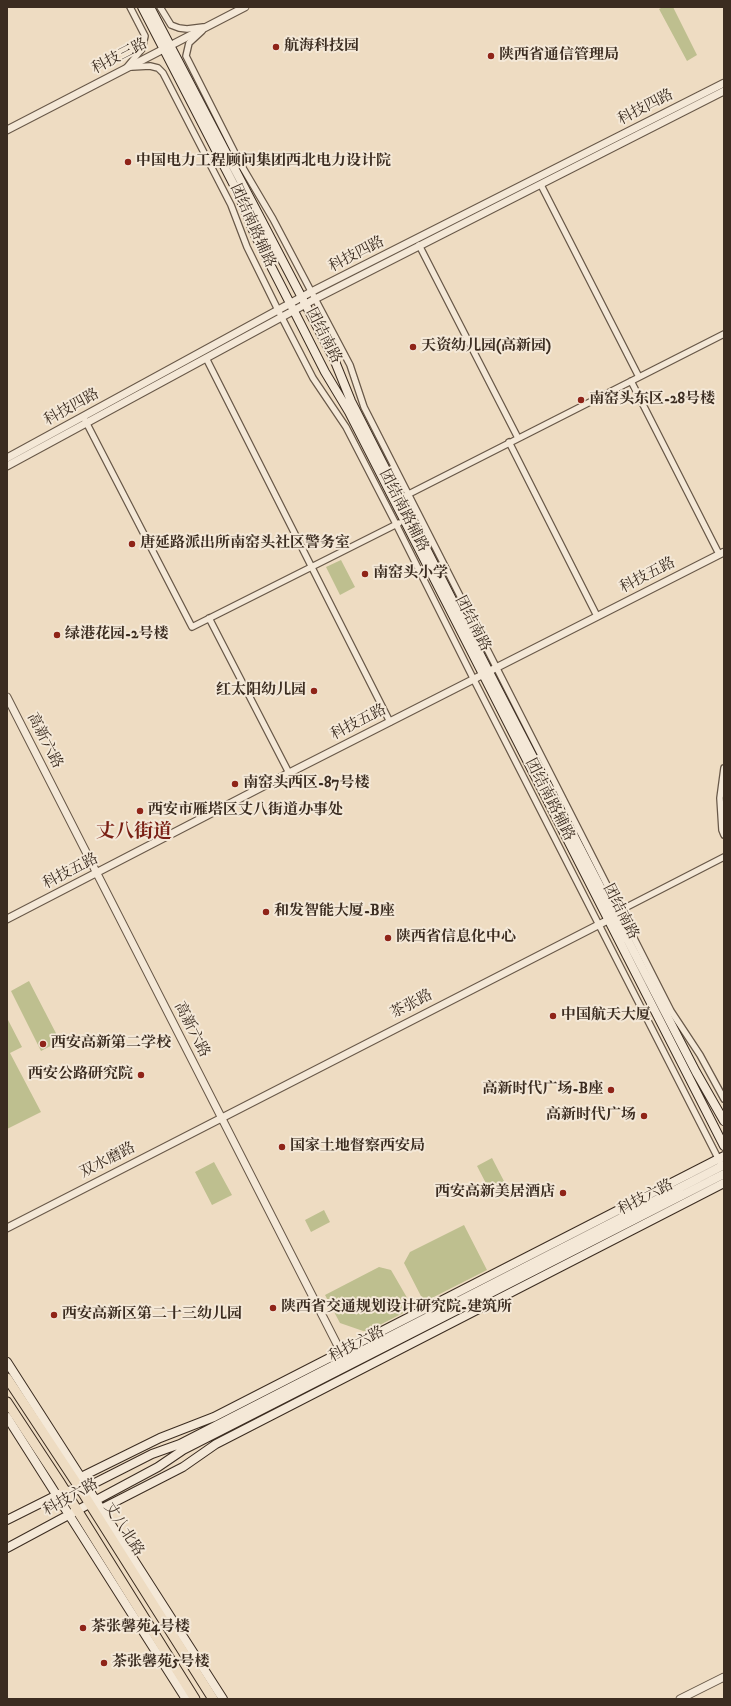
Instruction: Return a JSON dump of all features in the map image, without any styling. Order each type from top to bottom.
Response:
[{"type":"main road","name":"团结南路","points":[[142,7],[167,48],[304,301],[334,359],[351,401],[404,496],[489,672],[696,1072],[724,1121]]},
{"type":"main road","name":"团结南路","points":[[150,7],[167,48],[238,193],[255,235],[325,372],[349,412],[400,522],[489,672]]},
{"type":"main road","name":"团结南路","points":[[614,914],[724,1146]]},
{"type":"main road","points":[[81,1478],[160,1438],[345,1359],[723,1163]]},
{"type":"main road","name":"科技六路","points":[[7,1520],[61,1493],[84,1488],[152,1454],[180,1444],[345,1359],[724,1174]]},
{"type":"main road","points":[[101,1509],[183,1467],[216,1444],[724,1183]]},
{"type":"main road","name":"科技六路","points":[[7,1548],[74,1513],[92,1501],[158,1467],[183,1450],[345,1359]]},
{"type":"main road","points":[[7,1362],[81,1478],[84,1488]]},
{"type":"main road","name":"丈八北路","points":[[7,1378],[84,1488],[213,1699]]},
{"type":"main road","name":"丈八北路","points":[[7,1402],[61,1493],[195,1699]]},
{"type":"main road","points":[[7,1417],[61,1493]]},
{"type":"main road","points":[[92,1501],[101,1509],[223,1699]]},
{"type":"main road","points":[[74,1513],[186,1699]]},
{"type":"street","points":[[126,68],[142,49],[145,43],[145,36],[130,7]]},
{"type":"street","points":[[160,7],[171,25],[187,29],[207,26]]},
{"type":"street","name":"科技三路","points":[[7,130],[245,7]]},
{"type":"street","name":"团结南路辅路","points":[[207,26],[189,43],[186,56],[240,163],[274,219],[350,365],[364,407],[404,496]]},
{"type":"street","name":"团结南路辅路","points":[[126,68],[150,66],[158,68],[163,73],[231,205],[247,247],[280,314],[313,378],[346,427],[400,522],[474,680],[723,1163]]},
{"type":"street","name":"科技四路","points":[[304,301],[311,292],[724,83]]},
{"type":"street","name":"科技四路","points":[[7,458],[206,358],[292,307],[304,301],[315,299],[724,91]]},
{"type":"street","points":[[541,184],[639,377]]},
{"type":"street","points":[[419,245],[518,438]]},
{"type":"street","name":"科技四路","points":[[7,466],[85,420],[280,314]]},
{"type":"street","points":[[404,496],[724,334]]},
{"type":"street","points":[[206,358],[390,722]]},
{"type":"street","points":[[631,381],[722,553]]},
{"type":"street","points":[[85,420],[192,627],[400,522]]},
{"type":"street","points":[[509,442],[597,616]]},
{"type":"street","name":"科技五路","points":[[7,920],[289,773],[722,553]]},
{"type":"street","points":[[209,618],[289,773]]},
{"type":"street","name":"高新六路","points":[[7,697],[353,1374]]},
{"type":"street","points":[[724,768],[720,798],[722,830],[724,835]]},
{"type":"street","points":[[724,857],[614,914],[671,1011],[700,1055],[724,1099]]},
{"type":"street","name":"茶张路","points":[[221,1117],[600,924],[614,914]]},
{"type":"street","name":"双水磨路","points":[[7,1228],[221,1117]]},
{"type":"street","points":[[680,1699],[724,1677]]},
{"type":"green space","points":[[663,7],[673,7],[697,55],[687,61],[659,9]]},
{"type":"green space","points":[[341,560],[355,587],[340,595],[326,567]]},
{"type":"green space","points":[[29,981],[60,1041],[41,1051],[11,991]]},
{"type":"green space","points":[[7,1018],[22,1047],[10,1053],[41,1112],[7,1129]]},
{"type":"green space","points":[[492,1158],[506,1185],[491,1193],[477,1166]]},
{"type":"green space","points":[[214,1162],[232,1195],[212,1205],[195,1172]]},
{"type":"green space","points":[[324,1210],[330,1222],[311,1232],[305,1220]]},
{"type":"green space","points":[[464,1225],[487,1270],[424,1302],[404,1263],[410,1252]]},
{"type":"green space","points":[[379,1267],[391,1270],[413,1308],[366,1332],[340,1323],[325,1295]]},
{"type":"place","name":"航海科技园","points":[[276,47]]},
{"type":"place","name":"陕西省通信管理局","points":[[491,56]]},
{"type":"place","name":"中国电力工程顾问集团西北电力设计院","points":[[128,162]]},
{"type":"place","name":"天资幼儿园(高新园)","points":[[413,347]]},
{"type":"place","name":"南窑头东区-28号楼","points":[[581,400]]},
{"type":"place","name":"唐延路派出所南窑头社区警务室","points":[[132,544]]},
{"type":"place","name":"南窑头小学","points":[[365,574]]},
{"type":"place","name":"绿港花园-2号楼","points":[[57,635]]},
{"type":"place","name":"红太阳幼儿园","points":[[314,691]]},
{"type":"place","name":"南窑头西区-87号楼","points":[[235,784]]},
{"type":"place","name":"西安市雁塔区丈八街道办事处","points":[[140,811]]},
{"type":"place","name":"和发智能大厦-B座","points":[[266,912]]},
{"type":"place","name":"陕西省信息化中心","points":[[388,938]]},
{"type":"place","name":"中国航天大厦","points":[[553,1016]]},
{"type":"place","name":"西安高新第二学校","points":[[43,1044]]},
{"type":"place","name":"西安公路研究院","points":[[141,1075]]},
{"type":"place","name":"高新时代广场-B座","points":[[611,1090]]},
{"type":"place","name":"高新时代广场","points":[[644,1116]]},
{"type":"place","name":"国家土地督察西安局","points":[[282,1147]]},
{"type":"place","name":"西安高新美居酒店","points":[[563,1193]]},
{"type":"place","name":"陕西省交通规划设计研究院-建筑所","points":[[273,1308]]},
{"type":"place","name":"西安高新区第二十三幼儿园","points":[[54,1315]]},
{"type":"place","name":"茶张馨苑4号楼","points":[[83,1628]]},
{"type":"place","name":"茶张馨苑5号楼","points":[[104,1663]]},
{"type":"district","name":"丈八街道","points":[[134,833]]}]
